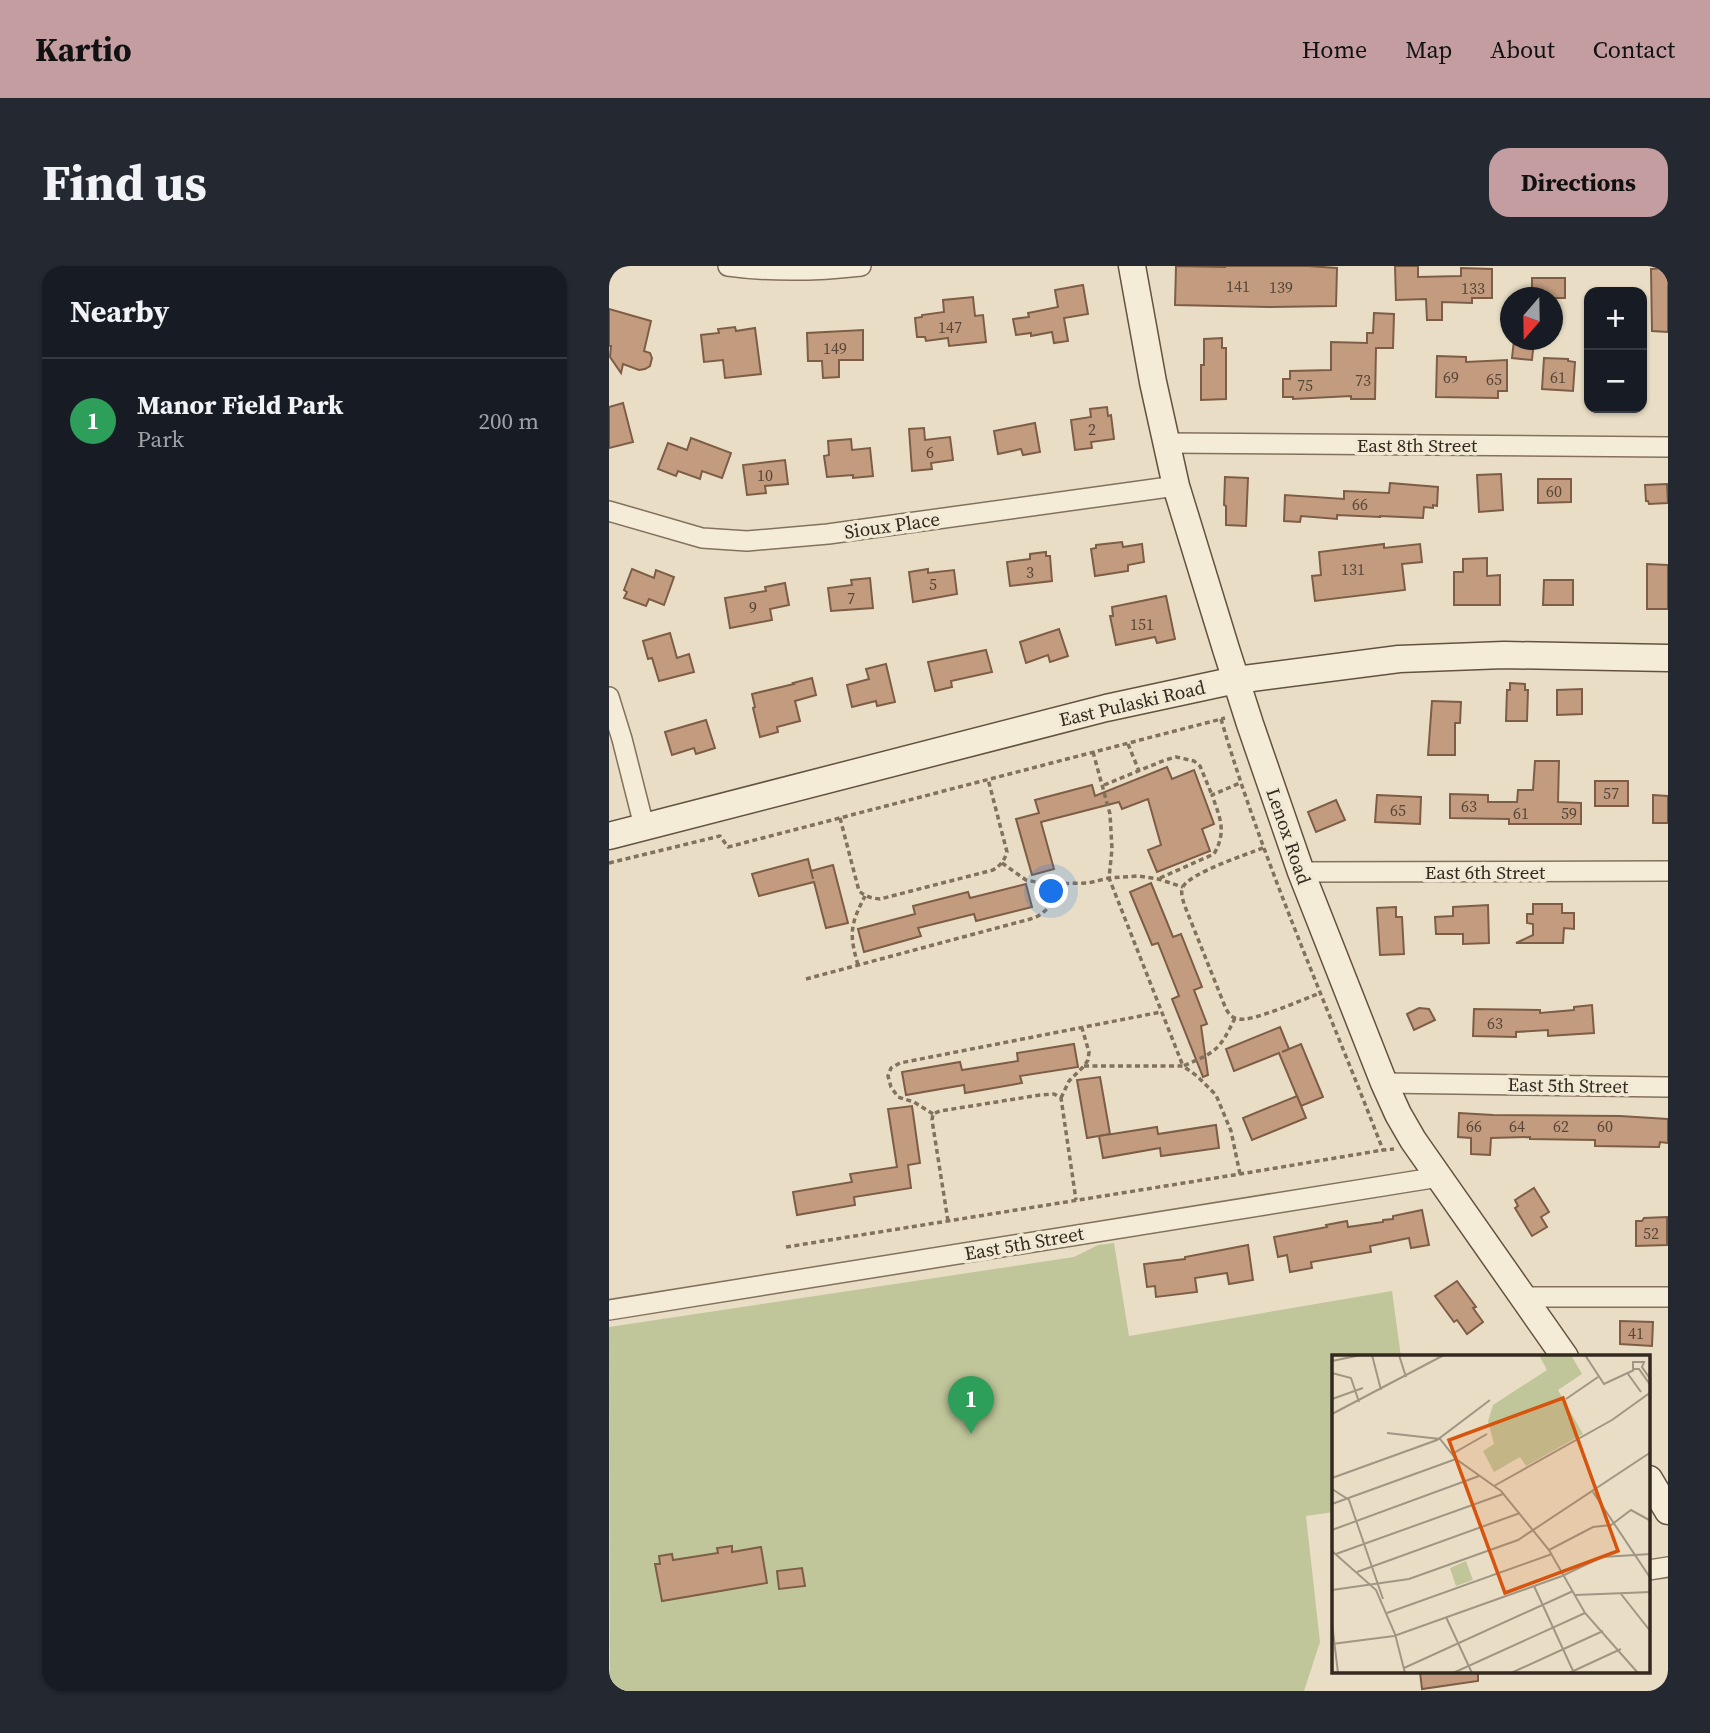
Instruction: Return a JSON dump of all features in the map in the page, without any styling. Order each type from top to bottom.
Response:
[{"type":"street","points":[[728,266],[756,270],[800,270],[861,266]]},
{"type":"street","name":"Lenox Road","points":[[1132,266],[1166,443],[1236,680],[1301,872],[1384,1083],[1413,1140],[1564,1355]]},
{"type":"street","name":"East 8th Street","points":[[1166,443],[1668,447]]},
{"type":"street","name":"Sioux Place","points":[[609,511],[702,538],[747,541],[828,534],[1177,486]]},
{"type":"street","name":"East Pulaski Road","points":[[609,835],[1106,708],[1236,680],[1399,659],[1504,656],[1668,658]]},
{"type":"street","points":[[609,696],[643,826]]},
{"type":"street","name":"East 6th Street","points":[[1301,872],[1668,871]]},
{"type":"street","name":"East 5th Street","points":[[1384,1083],[1668,1087]]},
{"type":"street","name":"East 5th Street","points":[[609,1310],[1439,1177]]},
{"type":"street","points":[[1522,1297],[1668,1297]]},
{"type":"street","points":[[1651,1482],[1667,1508]]},
{"type":"path","points":[[609,863],[720,836],[728,847],[1223,719],[1240,783],[1263,848],[1383,1150]]},
{"type":"path","points":[[1128,744],[1139,771]]},
{"type":"path","points":[[1093,752],[1112,829],[1109,878],[1183,1066],[1216,1096],[1231,1131],[1240,1174]]},
{"type":"path","points":[[1103,785],[1176,757],[1194,761],[1200,766],[1221,819],[1221,837],[1214,854],[1158,879]]},
{"type":"path","points":[[840,818],[859,891],[865,896],[880,899],[993,870],[1002,863],[1007,852],[988,779]]},
{"type":"path","points":[[1212,795],[1240,783]]},
{"type":"path","points":[[1263,848],[1193,877],[1183,887],[1181,894],[1184,904],[1229,1015],[1248,1019],[1320,993]]},
{"type":"path","points":[[1002,863],[1026,880],[1046,884],[1088,883],[1138,876],[1183,887]]},
{"type":"path","points":[[806,979],[1034,918],[1043,914],[1056,896],[1059,884]]},
{"type":"path","points":[[858,965],[851,943],[852,928],[865,896]]},
{"type":"path","points":[[933,1114],[914,1102],[898,1097],[888,1076],[891,1068],[899,1063],[1162,1012]]},
{"type":"path","points":[[1084,1066],[1183,1066],[1220,1047],[1235,1018]]},
{"type":"path","points":[[1076,1200],[1061,1098],[1069,1081],[1088,1060],[1089,1052],[1082,1028]]},
{"type":"path","points":[[933,1114],[1040,1095],[1054,1094],[1061,1098]]},
{"type":"path","points":[[933,1114],[948,1221]]},
{"type":"path","points":[[786,1247],[1397,1149]]},
{"type":"green space","points":[[1114,1243],[1129,1336],[1392,1291],[1401,1355],[1332,1355],[1332,1512],[1306,1516],[1320,1642],[1304,1691],[610,1691],[609,1327],[1074,1257],[1098,1245]]},
{"type":"building","points":[[1176,266],[1337,268],[1336,306],[1175,305]]},
{"type":"building","points":[[1395,266],[1418,266],[1418,277],[1461,276],[1461,268],[1492,269],[1492,298],[1472,298],[1472,303],[1442,302],[1442,320],[1427,320],[1426,299],[1396,300]]},
{"type":"building","points":[[1668,268],[1668,332],[1652,331],[1651,269]]},
{"type":"building","points":[[1532,278],[1565,278],[1565,298],[1563,287],[1532,287]]},
{"type":"building","points":[[1083,285],[1088,314],[1064,318],[1068,341],[1054,343],[1052,332],[1031,336],[1031,333],[1016,335],[1013,319],[1029,317],[1028,313],[1058,307],[1055,290]]},
{"type":"building","points":[[973,297],[975,316],[983,315],[986,342],[949,346],[948,338],[926,341],[925,337],[917,337],[915,318],[944,312],[943,300]]},
{"type":"building","points":[[609,309],[651,321],[644,351],[650,353],[652,358],[650,366],[639,370],[623,364],[621,373],[610,357]]},
{"type":"building","points":[[1374,313],[1394,314],[1393,348],[1376,348],[1375,399],[1351,399],[1351,396],[1293,399],[1283,397],[1283,379],[1290,379],[1290,371],[1331,370],[1331,342],[1367,343],[1367,333],[1373,333]]},
{"type":"building","points":[[735,327],[736,331],[755,328],[761,374],[725,378],[723,360],[704,362],[701,335],[719,333],[718,329]]},
{"type":"building","points":[[863,330],[863,360],[839,360],[839,377],[823,378],[822,361],[808,361],[807,333]]},
{"type":"building","points":[[1222,338],[1222,348],[1226,348],[1226,399],[1201,400],[1204,339]]},
{"type":"building","points":[[1513,350],[1533,350],[1532,360],[1512,358]]},
{"type":"building","points":[[1437,356],[1466,357],[1466,362],[1507,360],[1507,391],[1498,391],[1498,398],[1436,397]]},
{"type":"building","points":[[1544,358],[1575,362],[1573,391],[1542,389]]},
{"type":"building","points":[[623,403],[633,442],[609,448],[609,407]]},
{"type":"building","points":[[1107,407],[1108,416],[1111,415],[1114,439],[1091,442],[1092,448],[1075,450],[1071,420],[1091,417],[1090,409]]},
{"type":"building","points":[[1035,423],[1040,452],[1023,455],[1021,449],[998,454],[994,431]]},
{"type":"building","points":[[924,428],[925,440],[950,437],[953,460],[931,463],[932,469],[912,471],[909,429]]},
{"type":"building","points":[[691,438],[731,453],[722,478],[702,471],[700,479],[678,471],[676,476],[658,469],[668,443],[687,450]]},
{"type":"building","points":[[851,439],[852,450],[870,448],[873,476],[827,477],[824,456],[829,455],[828,441]]},
{"type":"building","points":[[785,460],[788,484],[765,486],[766,493],[747,495],[743,465]]},
{"type":"building","points":[[1501,474],[1503,510],[1479,512],[1477,475]]},
{"type":"building","points":[[1225,477],[1248,478],[1246,526],[1226,525]]},
{"type":"building","points":[[1538,479],[1571,479],[1571,502],[1538,503]]},
{"type":"building","points":[[1390,483],[1438,487],[1437,506],[1424,507],[1423,518],[1337,515],[1337,519],[1301,516],[1300,522],[1284,521],[1285,495],[1344,499],[1344,491],[1389,493]]},
{"type":"building","points":[[1667,484],[1668,503],[1649,504],[1646,501],[1645,485]]},
{"type":"building","points":[[1122,542],[1123,547],[1142,544],[1144,562],[1128,565],[1128,571],[1095,576],[1091,549],[1096,548],[1096,545]]},
{"type":"building","points":[[1384,544],[1384,548],[1420,544],[1422,562],[1402,564],[1405,590],[1315,601],[1312,576],[1321,575],[1319,552]]},
{"type":"building","points":[[1046,552],[1046,556],[1050,556],[1052,581],[1010,586],[1007,562],[1030,559],[1030,554]]},
{"type":"building","points":[[1487,558],[1487,576],[1500,575],[1500,605],[1454,605],[1454,572],[1463,572],[1463,559]]},
{"type":"building","points":[[1647,564],[1668,565],[1668,609],[1647,609]]},
{"type":"building","points":[[632,569],[654,578],[656,570],[674,577],[664,605],[649,599],[646,606],[624,598],[627,592],[624,590]]},
{"type":"building","points":[[928,569],[928,573],[954,570],[957,594],[913,602],[909,572]]},
{"type":"building","points":[[870,578],[873,608],[831,611],[828,588],[852,585],[851,580]]},
{"type":"building","points":[[1544,580],[1573,580],[1573,605],[1543,605]]},
{"type":"building","points":[[785,583],[789,605],[770,609],[772,620],[730,628],[725,598],[766,591],[765,587]]},
{"type":"building","points":[[1166,596],[1175,639],[1157,643],[1155,637],[1116,645],[1110,616],[1113,616],[1112,607]]},
{"type":"building","points":[[1059,629],[1068,656],[1050,662],[1048,655],[1026,663],[1020,642]]},
{"type":"building","points":[[670,633],[677,658],[689,654],[694,672],[659,681],[643,641]]},
{"type":"building","points":[[986,650],[992,672],[951,681],[952,687],[935,691],[928,662]]},
{"type":"building","points":[[886,664],[895,702],[877,706],[876,701],[852,707],[847,685],[869,679],[866,669]]},
{"type":"building","points":[[812,678],[816,695],[795,701],[800,721],[777,727],[778,732],[760,737],[752,694]]},
{"type":"building","points":[[1510,683],[1525,684],[1525,690],[1528,690],[1527,721],[1506,721],[1507,690],[1510,690]]},
{"type":"building","points":[[1582,689],[1582,714],[1557,715],[1557,690]]},
{"type":"building","points":[[1432,701],[1461,702],[1460,723],[1455,723],[1455,755],[1428,755]]},
{"type":"building","points":[[706,720],[715,748],[696,754],[694,748],[672,755],[665,732]]},
{"type":"building","points":[[1535,761],[1559,761],[1558,802],[1581,803],[1581,824],[1509,824],[1509,819],[1450,818],[1450,794],[1488,795],[1488,802],[1517,802],[1518,790],[1533,790]]},
{"type":"building","points":[[1167,767],[1172,779],[1194,770],[1214,824],[1202,829],[1210,851],[1157,872],[1148,850],[1161,845],[1148,799],[1122,809],[1119,802],[1041,822],[1054,869],[1032,875],[1016,819],[1039,813],[1035,800],[1092,785],[1095,796]]},
{"type":"building","points":[[1595,781],[1628,781],[1628,806],[1595,806]]},
{"type":"building","points":[[1377,795],[1421,797],[1420,824],[1375,822]]},
{"type":"building","points":[[1653,795],[1668,796],[1668,823],[1653,823]]},
{"type":"building","points":[[1336,800],[1345,820],[1316,832],[1308,812]]},
{"type":"building","points":[[808,859],[811,871],[833,865],[848,923],[826,928],[814,882],[759,896],[752,874]]},
{"type":"building","points":[[1151,883],[1173,937],[1181,934],[1202,987],[1194,990],[1207,1024],[1201,1026],[1208,1075],[1203,1077],[1172,999],[1179,996],[1158,943],[1152,945],[1130,892]]},
{"type":"building","points":[[1026,884],[1032,907],[976,921],[974,914],[918,928],[921,936],[864,952],[858,929],[915,914],[913,906],[968,892],[970,898]]},
{"type":"building","points":[[1533,904],[1562,904],[1562,913],[1574,913],[1574,929],[1564,928],[1563,943],[1516,943],[1533,935],[1533,924],[1527,923],[1527,914],[1533,914]]},
{"type":"building","points":[[1488,905],[1489,943],[1463,944],[1463,934],[1436,934],[1435,917],[1453,916],[1453,907]]},
{"type":"building","points":[[1396,907],[1396,917],[1402,917],[1404,954],[1380,955],[1377,908]]},
{"type":"building","points":[[1592,1005],[1594,1033],[1548,1036],[1548,1030],[1516,1032],[1516,1037],[1473,1036],[1474,1009],[1540,1010],[1540,1013],[1574,1010],[1574,1007]]},
{"type":"building","points":[[1419,1008],[1429,1009],[1435,1020],[1414,1030],[1407,1014]]},
{"type":"building","points":[[1280,1027],[1289,1049],[1282,1052],[1301,1044],[1323,1097],[1301,1106],[1279,1053],[1234,1071],[1226,1049]]},
{"type":"building","points":[[1074,1044],[1078,1067],[1020,1076],[1022,1083],[965,1093],[964,1085],[906,1095],[902,1072],[960,1062],[962,1070],[1018,1061],[1017,1053]]},
{"type":"building","points":[[1100,1077],[1110,1134],[1087,1138],[1077,1080]]},
{"type":"building","points":[[1297,1096],[1306,1118],[1252,1140],[1243,1118]]},
{"type":"building","points":[[912,1106],[920,1163],[908,1165],[911,1188],[854,1197],[855,1205],[797,1215],[793,1192],[852,1182],[850,1174],[897,1167],[888,1109]]},
{"type":"building","points":[[1459,1113],[1668,1119],[1668,1143],[1660,1142],[1659,1147],[1595,1146],[1595,1140],[1491,1138],[1490,1155],[1471,1154],[1471,1138],[1458,1137]]},
{"type":"building","points":[[1216,1125],[1219,1148],[1161,1156],[1160,1148],[1103,1158],[1099,1136],[1157,1127],[1158,1134]]},
{"type":"building","points":[[1534,1188],[1549,1212],[1541,1217],[1547,1227],[1532,1236],[1515,1208],[1518,1206],[1515,1200]]},
{"type":"building","points":[[1422,1210],[1429,1245],[1411,1248],[1409,1238],[1370,1246],[1371,1252],[1311,1262],[1312,1268],[1290,1272],[1287,1255],[1278,1257],[1274,1237],[1347,1221],[1348,1227],[1383,1222],[1393,1219],[1393,1216]]},
{"type":"building","points":[[1667,1217],[1667,1245],[1636,1246],[1636,1221]]},
{"type":"building","points":[[1248,1245],[1253,1280],[1229,1284],[1227,1273],[1195,1278],[1197,1292],[1156,1297],[1155,1286],[1147,1287],[1144,1264],[1185,1259]]},
{"type":"building","points":[[1457,1281],[1476,1307],[1473,1308],[1483,1322],[1467,1334],[1457,1320],[1454,1322],[1435,1296]]},
{"type":"building","points":[[1620,1321],[1653,1322],[1652,1346],[1620,1344]]},
{"type":"building","points":[[732,1546],[732,1552],[761,1547],[767,1583],[662,1601],[655,1564],[660,1564],[659,1556],[672,1554],[673,1560],[718,1553],[717,1548]]},
{"type":"building","points":[[802,1568],[805,1586],[779,1589],[777,1571]]},
{"type":"building","points":[[1420,1674],[1478,1674],[1478,1681],[1422,1689]]},
{"type":"place","name":"Manor Field Park","points":[[971,1434]]}]
